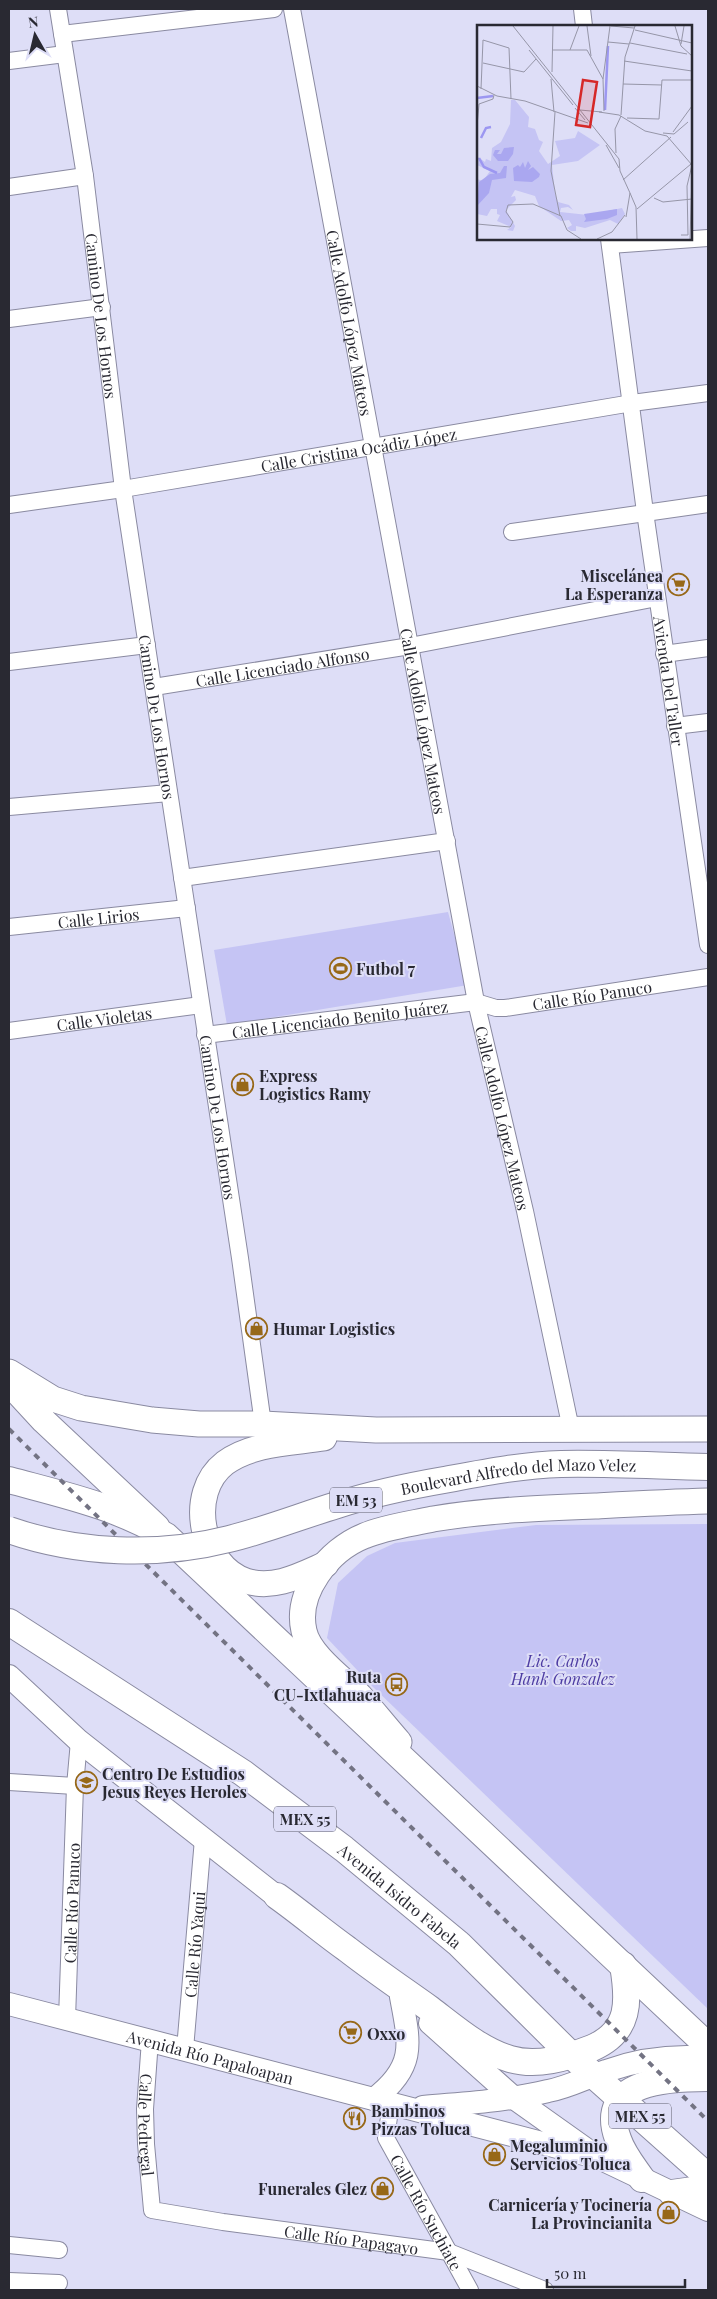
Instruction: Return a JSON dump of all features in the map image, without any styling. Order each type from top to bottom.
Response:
[{"type":"highway","name":"Boulevard Alfredo del Mazo Velez","points":[[9,1530],[44,1540],[93,1548],[120,1550],[169,1549],[229,1539],[339,1504],[408,1488],[519,1468],[560,1464],[708,1467]]},
{"type":"highway","points":[[9,1480],[103,1505],[142,1521],[166,1536],[708,2046]]},
{"type":"highway","name":"Avenida Isidro Fabela","points":[[9,1622],[243,1773],[298,1813],[459,1944],[571,2055],[708,2177]]},
{"type":"highway","points":[[277,1896],[310,1919],[346,1949],[480,2045],[510,2059],[532,2062],[555,2060],[602,2043],[621,2025],[626,2005],[623,1965]]},
{"type":"highway","points":[[642,2179],[628,2159],[616,2133],[614,2118],[616,2108],[621,2100],[629,2092],[653,2082],[680,2078],[708,2078]]},
{"type":"highway","points":[[672,2194],[708,2188]]},
{"type":"main road","points":[[9,1372],[53,1399],[80,1408],[152,1420],[199,1424],[263,1424],[376,1430],[708,1429]]},
{"type":"main road","points":[[9,1383],[44,1421],[166,1536]]},
{"type":"main road","points":[[326,1564],[292,1579],[268,1584],[247,1581],[236,1576],[214,1553],[204,1534],[203,1516],[207,1489],[217,1471],[225,1463],[260,1448],[376,1430]]},
{"type":"main road","points":[[447,1800],[361,1698],[324,1661],[307,1640],[302,1623],[304,1602],[314,1581],[326,1564],[346,1545],[364,1536],[456,1515],[550,1508],[708,1501]]},
{"type":"main road","points":[[9,1676],[80,1741],[277,1896],[360,1966],[401,1997],[514,2098],[597,2158],[708,2210]]},
{"type":"main road","points":[[392,2103],[394,2082],[406,2059],[408,2037],[401,1997]]},
{"type":"main road","name":"Avenida Río Papaloapan","points":[[9,2004],[597,2158]]},
{"type":"main road","name":"Avenida Río Papaloapan","points":[[392,2103],[514,2098],[568,2086],[594,2075],[645,2060],[673,2057],[708,2058]]},
{"type":"street","name":"Camino De Los Hornos","points":[[58,9],[85,176],[123,489],[240,1258],[263,1424]]},
{"type":"street","points":[[62,34],[274,9]]},
{"type":"street","name":"Calle Adolfo López Mateos","points":[[292,9],[476,1002],[525,1211],[571,1429]]},
{"type":"street","points":[[582,9],[584,25]]},
{"type":"street","points":[[9,61],[64,54]]},
{"type":"street","points":[[9,186],[85,176]]},
{"type":"street","points":[[692,239],[708,238]]},
{"type":"street","points":[[610,242],[659,240]]},
{"type":"street","name":"Avienda Del Taller","points":[[610,242],[632,404],[644,512],[708,945]]},
{"type":"street","points":[[9,319],[102,307]]},
{"type":"street","name":"Calle Cristina Ocádiz López","points":[[9,505],[123,489],[708,393]]},
{"type":"street","points":[[512,532],[708,504]]},
{"type":"street","name":"Calle Licenciado Alfonso","points":[[154,687],[410,646],[657,598]]},
{"type":"street","points":[[9,662],[147,645]]},
{"type":"street","points":[[664,654],[708,648]]},
{"type":"street","points":[[675,726],[708,722]]},
{"type":"street","points":[[9,807],[169,793]]},
{"type":"street","points":[[182,878],[447,842]]},
{"type":"street","name":"Calle Lirios","points":[[9,927],[187,908]]},
{"type":"street","name":"Calle Río Panuco","points":[[476,1002],[496,1008],[505,1008],[708,978]]},
{"type":"street","name":"Calle Licenciado Benito Juárez","points":[[205,1035],[476,1002]]},
{"type":"street","name":"Calle Violetas","points":[[9,1031],[201,1005]]},
{"type":"street","name":"Calle Río Panuco","points":[[67,2019],[75,1786],[80,1741]]},
{"type":"street","points":[[9,1782],[75,1786]]},
{"type":"street","name":"Calle Río Yaqui","points":[[186,2049],[203,1839]]},
{"type":"street","name":"Calle Pedregal","points":[[150,2040],[145,2109],[152,2210]]},
{"type":"street","name":"Calle Río Suchiate","points":[[392,2103],[386,2138],[470,2290]]},
{"type":"street","name":"Calle Río Papagayo","points":[[152,2210],[223,2222],[450,2252],[545,2290]]},
{"type":"street","points":[[9,2245],[59,2250]]},
{"type":"street","points":[[9,2281],[59,2283]]},
{"type":"green space","name":"Futbol 7","points":[[448,912],[468,985],[227,1025],[214,950]]},
{"type":"green space","name":"Lic. Carlos Hank Gonzalez","points":[[708,1524],[708,2009],[373,1687],[327,1638],[338,1583],[367,1556],[395,1543],[536,1525]]},
{"type":"railway","points":[[9,1429],[708,2121]]},
{"type":"place","name":"Miscelánea La Esperanza","points":[[679,584]]},
{"type":"place","name":"Futbol 7","points":[[340,968]]},
{"type":"place","name":"Express Logistics Ramy","points":[[243,1084]]},
{"type":"place","name":"Humar Logistics","points":[[257,1328]]},
{"type":"place","name":"Ruta CU-Ixtlahuaca","points":[[397,1685]]},
{"type":"place","name":"Centro De Estudios Jesus Reyes Heroles","points":[[86,1782]]},
{"type":"place","name":"Oxxo","points":[[351,2033]]},
{"type":"place","name":"Bambinos Pizzas Toluca","points":[[355,2119]]},
{"type":"place","name":"Megaluminio Servicios Toluca","points":[[494,2154]]},
{"type":"place","name":"Funerales Glez","points":[[383,2188]]},
{"type":"place","name":"Carnicería y Tocinería La Provincianita","points":[[668,2213]]}]
